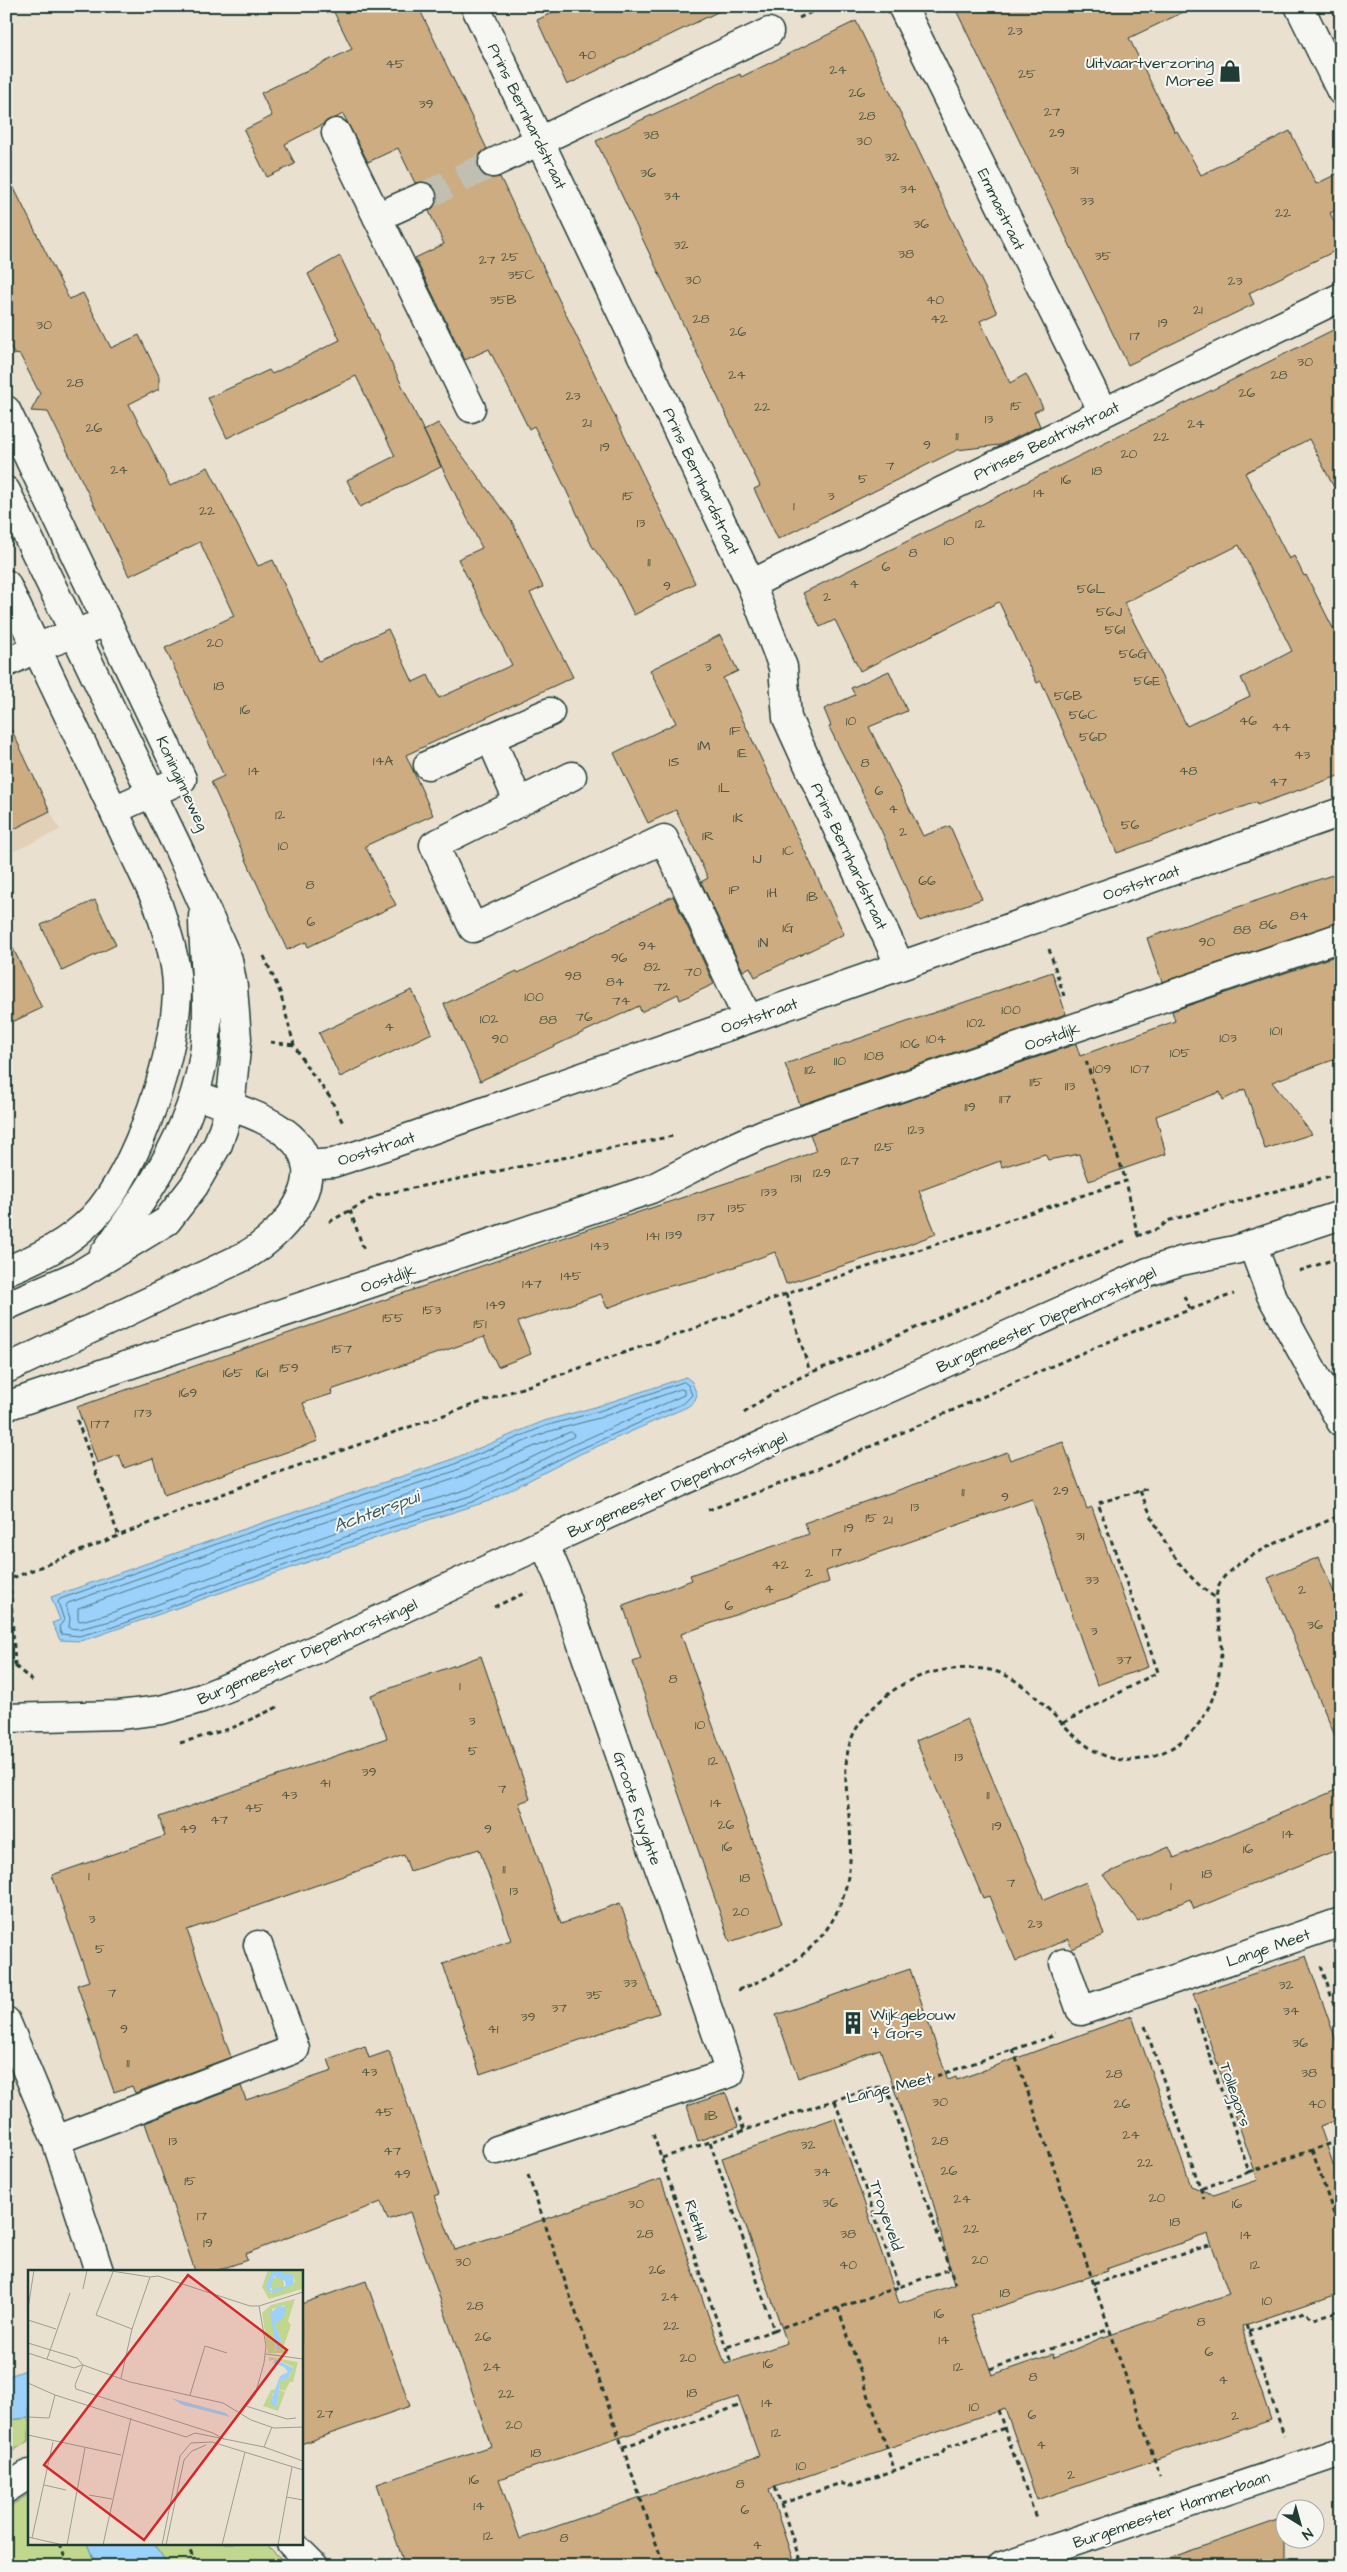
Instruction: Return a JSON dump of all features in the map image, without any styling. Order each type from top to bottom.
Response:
[{"type":"street","name":"Prins Bernhardstraat","points":[[475,6],[751,584],[783,667],[786,718],[900,966]]},
{"type":"street","name":"Emmastraat","points":[[902,6],[1103,412]]},
{"type":"street","points":[[1299,6],[1341,92]]},
{"type":"street","points":[[493,163],[541,142],[769,32]]},
{"type":"street","points":[[336,133],[470,408]]},
{"type":"street","points":[[377,217],[422,196]]},
{"type":"street","name":"Prinses Beatrixstraat","points":[[751,584],[1341,297]]},
{"type":"street","name":"Koninginneweg","points":[[6,410],[182,780],[152,793]]},
{"type":"street","points":[[8,494],[40,482]]},
{"type":"street","name":"Koninginneweg","points":[[8,494],[152,793],[228,960],[233,986],[237,1039],[230,1108],[213,1152],[194,1186],[166,1221],[97,1264],[62,1283],[9,1297]]},
{"type":"street","points":[[32,545],[63,530]]},
{"type":"street","points":[[6,584],[157,902],[171,947],[177,984],[173,1035],[150,1109],[132,1155],[115,1190],[93,1218],[62,1244],[6,1270]]},
{"type":"street","points":[[6,663],[37,648],[107,622]]},
{"type":"street","points":[[428,765],[550,712]]},
{"type":"street","points":[[490,738],[519,803]]},
{"type":"street","points":[[572,776],[434,845],[473,928],[664,839],[748,1019]]},
{"type":"street","points":[[114,810],[152,793]]},
{"type":"street","name":"Ooststraat","points":[[306,1165],[333,1163],[358,1155],[1341,812]]},
{"type":"street","name":"Koninginneweg","points":[[97,1264],[166,1163],[194,1095],[206,1037],[203,907]]},
{"type":"street","name":"Oostdijk","points":[[6,1406],[651,1189],[763,1134],[1341,938]]},
{"type":"street","points":[[6,1369],[236,1260],[261,1246],[288,1222],[299,1206],[304,1191],[306,1165],[295,1141],[281,1129],[194,1095]]},
{"type":"street","name":"Burgemeester Diepenhorstsingel","points":[[6,1718],[119,1715],[161,1710],[202,1698],[275,1668],[544,1543],[1148,1272],[1181,1261],[1252,1244],[1341,1215]]},
{"type":"street","points":[[1252,1244],[1266,1283],[1341,1422]]},
{"type":"street","name":"Groote Ruyghte","points":[[544,1543],[559,1578],[730,2073],[643,2102]]},
{"type":"street","name":"Lange Meet","points":[[1081,2010],[1341,1922]]},
{"type":"street","points":[[56,2140],[295,2049],[258,1945]]},
{"type":"street","points":[[1064,1963],[1081,2010]]},
{"type":"street","points":[[6,2021],[56,2140],[100,2270]]},
{"type":"street","points":[[507,2147],[643,2102]]},
{"type":"street","name":"Burgemeester Hammerbaan","points":[[1002,2566],[1341,2452]]},
{"type":"street","points":[[6,2489],[28,2475]]},
{"type":"street","points":[[292,2544],[314,2566]]},
{"type":"path","points":[[263,953],[280,992],[294,1045],[333,1103],[358,1155]]},
{"type":"path","points":[[1056,971],[1126,1181],[1139,1244]]},
{"type":"path","points":[[378,1195],[679,1135]]},
{"type":"path","points":[[736,1418],[775,1391],[810,1372],[831,1365],[991,1295],[1160,1228],[1167,1220],[1341,1172]]},
{"type":"path","points":[[36,1684],[15,1666],[10,1579],[118,1534],[268,1476],[701,1326],[786,1294],[1126,1181]]},
{"type":"path","points":[[350,1210],[365,1252]]},
{"type":"path","points":[[702,1512],[798,1477],[1167,1317],[1341,1257]]},
{"type":"path","points":[[786,1294],[810,1372]]},
{"type":"path","points":[[65,1386],[118,1534]]},
{"type":"path","points":[[1063,1723],[1158,1672],[1098,1503],[1150,1488]]},
{"type":"path","points":[[1140,1491],[1155,1526],[1169,1549],[1193,1579],[1216,1598]]},
{"type":"path","points":[[705,2002],[780,1972],[797,1960],[829,1929],[838,1910],[852,1846],[845,1782],[848,1746],[860,1724],[882,1699],[909,1680],[927,1674],[961,1669],[991,1670],[1017,1682],[1030,1691],[1093,1750],[1108,1758],[1123,1761],[1156,1756],[1183,1742],[1202,1721],[1218,1678],[1221,1643],[1216,1598],[1224,1577],[1246,1560],[1341,1515]]},
{"type":"path","points":[[487,1611],[559,1578]]},
{"type":"path","points":[[6,1667],[15,1666]]},
{"type":"path","points":[[174,1744],[232,1728],[287,1703]]},
{"type":"path","points":[[1310,1932],[1341,2025]]},
{"type":"path","name":"Tollegors","points":[[1182,1976],[1249,2172]]},
{"type":"path","points":[[1133,1993],[1204,2199]]},
{"type":"path","name":"Lange Meet","points":[[662,2158],[872,2088],[916,2083],[1050,2036],[1081,2010]]},
{"type":"path","points":[[1013,2049],[1171,2509]]},
{"type":"path","points":[[886,2086],[955,2284]]},
{"type":"path","name":"Troyeveld","points":[[835,2101],[899,2287]]},
{"type":"path","name":"Riethil","points":[[643,2102],[731,2362]]},
{"type":"path","points":[[1200,2189],[1341,2140]]},
{"type":"path","points":[[710,2142],[774,2330]]},
{"type":"path","points":[[507,2147],[623,2447],[664,2566]]},
{"type":"path","points":[[1312,2150],[1341,2235]]},
{"type":"path","points":[[1094,2284],[1212,2244]]},
{"type":"path","points":[[727,2347],[950,2269]]},
{"type":"path","points":[[838,2308],[895,2471]]},
{"type":"path","points":[[1248,2331],[1304,2312],[1314,2319],[1341,2310]]},
{"type":"path","points":[[1246,2324],[1295,2468]]},
{"type":"path","points":[[990,2369],[1110,2329]]},
{"type":"path","points":[[623,2447],[741,2405]]},
{"type":"path","points":[[998,2410],[1047,2551]]},
{"type":"path","points":[[781,2504],[841,2483],[849,2486],[895,2471],[942,2454],[946,2447],[1005,2428]]},
{"type":"path","points":[[775,2487],[802,2566]]},
{"type":"path","points":[[60,2544],[68,2566]]},
{"type":"path","points":[[187,2544],[196,2566]]},
{"type":"shaded area","points":[[6,723],[60,830],[6,855]]},
{"type":"green space","points":[[28,2418],[28,2442],[6,2455],[6,2420]]},
{"type":"green space","points":[[28,2495],[28,2544],[87,2544],[96,2566],[46,2566],[43,2559],[23,2566],[6,2566],[6,2509]]},
{"type":"green space","points":[[154,2544],[266,2544],[288,2566],[169,2566]]},
{"type":"water","name":"Achterspui","points":[[686,1377],[692,1382],[697,1395],[694,1402],[687,1407],[580,1454],[489,1501],[425,1521],[80,1641],[60,1640],[52,1623],[60,1620],[51,1597],[250,1527],[448,1461],[544,1421],[595,1407]]},
{"type":"water","points":[[28,2369],[28,2418],[6,2420],[6,2377]]},
{"type":"water","points":[[87,2544],[154,2544],[169,2566],[96,2566]]},
{"type":"building","points":[[331,6],[418,6],[487,149],[480,154],[478,161],[479,170],[484,176],[491,178],[500,177],[695,583],[634,615],[617,580],[592,546],[534,426],[529,429],[489,349],[465,360],[415,258],[444,244],[429,211],[435,206],[437,199],[436,191],[432,185],[424,182],[415,183],[398,148],[368,162],[343,114],[285,144],[295,164],[267,177],[244,130],[272,116],[261,93],[352,49]]},
{"type":"building","points":[[566,6],[730,6],[567,85],[537,20]]},
{"type":"building","points":[[954,6],[1196,6],[1129,38],[1175,132],[1177,131],[1201,175],[1290,131],[1316,184],[1341,172],[1341,208],[1330,213],[1341,236],[1341,248],[1249,293],[1254,304],[1128,365]]},
{"type":"building","points":[[856,21],[997,313],[980,321],[1010,383],[1026,374],[1043,408],[1034,412],[1040,426],[1000,445],[957,450],[778,539],[754,489],[760,486],[596,141],[740,74],[741,77]]},
{"type":"building","points":[[6,172],[69,299],[83,293],[111,348],[139,335],[159,376],[159,389],[129,404],[170,486],[208,467],[258,566],[273,560],[319,661],[388,629],[413,682],[428,675],[439,698],[512,665],[458,559],[482,548],[424,431],[438,423],[512,522],[543,587],[530,593],[573,677],[406,755],[433,815],[365,846],[396,905],[308,947],[306,942],[287,950],[211,782],[224,776],[165,648],[234,616],[200,542],[129,576],[48,412],[31,411],[40,394],[20,355],[14,354],[6,339]]},
{"type":"building","points":[[340,256],[441,467],[360,507],[347,480],[395,456],[356,376],[227,438],[208,398],[269,370],[272,374],[340,340],[308,274]]},
{"type":"building","points":[[1341,326],[1341,501],[1309,439],[1245,473],[1289,559],[1294,556],[1304,576],[1306,575],[1341,644],[1341,775],[1257,805],[1256,802],[1117,853],[1041,681],[1037,683],[999,602],[860,671],[835,620],[820,627],[803,593]],"holes":[[[1239,545],[1292,651],[1241,678],[1250,696],[1187,726],[1124,603]]]},
{"type":"building","points":[[720,635],[738,671],[723,678],[844,934],[755,977],[750,967],[743,971],[701,882],[708,878],[676,810],[648,823],[614,753],[676,723],[650,670]]},
{"type":"building","points":[[889,671],[907,711],[869,727],[923,836],[950,826],[982,899],[920,921],[882,832],[829,727],[831,726],[824,709],[855,695],[851,688]]},
{"type":"building","points":[[6,718],[50,811],[6,833]]},
{"type":"building","points":[[1341,872],[1341,922],[1162,982],[1147,938]]},
{"type":"building","points":[[673,896],[714,984],[680,1000],[678,994],[641,1012],[639,1006],[480,1081],[444,1004],[517,971],[518,973]]},
{"type":"building","points":[[95,900],[116,945],[62,971],[41,925]]},
{"type":"building","points":[[6,934],[42,1008],[6,1025]]},
{"type":"building","points":[[1341,954],[1341,1057],[1272,1082],[1312,1134],[1265,1149],[1245,1089],[1223,1100],[1220,1092],[1156,1116],[1166,1154],[1089,1181],[1079,1154],[1048,1160],[1045,1154],[1002,1167],[1000,1161],[919,1191],[936,1234],[907,1245],[786,1284],[775,1252],[707,1277],[662,1288],[607,1308],[601,1294],[518,1322],[531,1354],[498,1367],[484,1337],[331,1390],[332,1394],[303,1403],[318,1441],[164,1495],[153,1458],[124,1468],[119,1455],[97,1463],[77,1407],[582,1231],[774,1167],[816,1151],[810,1134],[1076,1044],[1080,1056],[1175,1021],[1172,1011]]},
{"type":"building","points":[[1052,972],[1066,1014],[800,1105],[785,1064]]},
{"type":"building","points":[[412,990],[432,1033],[340,1077],[319,1033]]},
{"type":"building","points":[[1063,1442],[1087,1509],[1092,1507],[1148,1667],[1097,1685],[1032,1499],[826,1571],[829,1582],[681,1634],[782,1924],[730,1942],[633,1662],[641,1659],[623,1605],[692,1580],[690,1575],[809,1534],[804,1523],[1007,1452],[1010,1460]]},
{"type":"building","points":[[1319,1557],[1341,1609],[1341,1750],[1268,1578]]},
{"type":"building","points":[[481,1656],[530,1799],[519,1803],[561,1924],[620,1903],[659,2013],[480,2074],[443,1964],[511,1940],[494,1890],[479,1849],[410,1871],[404,1855],[187,1930],[231,2057],[135,2093],[132,2086],[114,2092],[77,1985],[89,1981],[52,1875],[165,1836],[159,1817],[387,1738],[371,1695]]},
{"type":"building","points":[[967,1719],[1044,1900],[1086,1882],[1104,1935],[1072,1949],[1068,1939],[1016,1961],[989,1896],[983,1898],[916,1741]]},
{"type":"building","points":[[1341,1788],[1341,1848],[1194,1909],[1190,1899],[1138,1921],[1103,1875],[1169,1847],[1174,1858]]},
{"type":"building","points":[[1306,1956],[1341,2054],[1341,2119],[1320,2126],[1341,2187],[1341,2293],[1242,2326],[1249,2355],[1271,2420],[1037,2500],[1005,2408],[769,2489],[795,2566],[405,2566],[377,2484],[491,2446],[410,2212],[388,2220],[381,2202],[245,2254],[247,2260],[219,2270],[195,2270],[145,2123],[241,2086],[246,2100],[332,2071],[328,2059],[365,2046],[369,2058],[389,2051],[439,2194],[434,2196],[455,2250],[661,2179],[725,2364],[787,2343],[722,2158],[835,2118],[899,2303],[954,2285],[930,2191],[880,2049],[798,2078],[776,2015],[910,1969],[948,2080],[956,2077],[957,2080],[1132,2016],[1191,2186],[1214,2195],[1258,2180],[1193,1994]],"holes":[[[1208,2234],[1229,2294],[1101,2338],[1054,2358],[1053,2354],[992,2375],[971,2316],[1107,2271],[1106,2269]],[[738,2397],[759,2456],[520,2539],[499,2479]]]},
{"type":"building","points":[[726,2093],[738,2127],[698,2141],[687,2106]]},
{"type":"building","points":[[366,2281],[410,2406],[302,2444],[302,2304]]},
{"type":"building","points":[[1274,2521],[1274,2550],[1284,2550],[1284,2566],[1162,2566],[1161,2561]]},
{"type":"tunnel","points":[[422,197],[493,163]]},
{"type":"place","name":"Uitvaartverzoring Moree","points":[[1230,71]]},
{"type":"place","name":"Wijkgebouw 't Gors","points":[[853,2023]]}]
